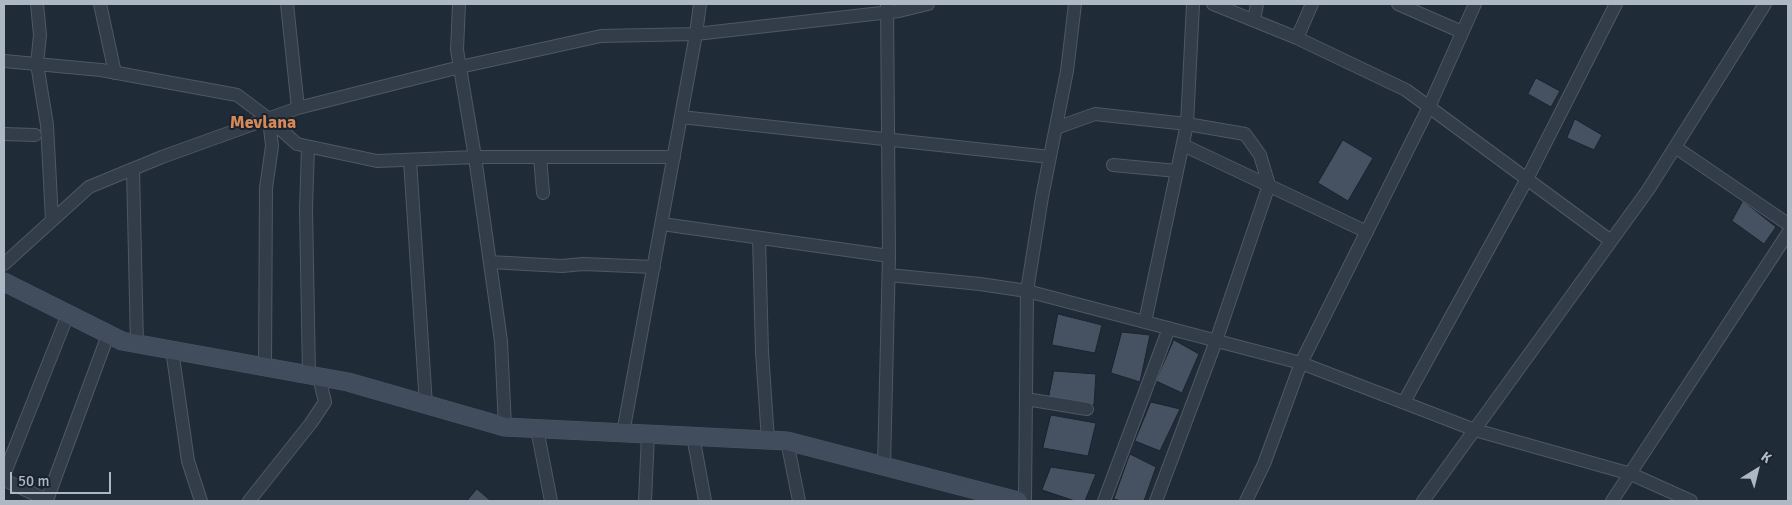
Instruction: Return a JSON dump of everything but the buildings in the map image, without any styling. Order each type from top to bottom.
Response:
[{"type":"street","points":[[37,4],[40,35],[37,64],[47,125],[52,220]]},
{"type":"street","points":[[100,4],[115,73]]},
{"type":"street","points":[[287,4],[298,108]]},
{"type":"street","points":[[459,4],[457,50],[475,157],[501,341],[505,427]]},
{"type":"street","points":[[623,433],[700,4]]},
{"type":"street","points":[[4,264],[89,186],[298,108],[460,67],[601,36],[696,34],[887,7],[899,10],[928,4]]},
{"type":"street","points":[[1025,501],[1027,291],[1042,197],[1068,71],[1074,4]]},
{"type":"street","points":[[1145,322],[1187,124],[1193,4]]},
{"type":"street","points":[[1213,4],[1298,38],[1406,90],[1612,241]]},
{"type":"street","points":[[1254,20],[1257,4]]},
{"type":"street","points":[[1298,38],[1312,4]]},
{"type":"street","points":[[1398,4],[1462,32]]},
{"type":"street","points":[[1246,501],[1264,464],[1301,363],[1429,107],[1475,4]]},
{"type":"street","points":[[1404,402],[1526,179],[1616,4]]},
{"type":"street","points":[[1423,501],[1648,190],[1765,4]]},
{"type":"street","points":[[884,466],[889,275],[887,7]]},
{"type":"street","points":[[4,61],[115,73],[237,95],[269,119],[297,144],[377,161],[475,157],[674,157]]},
{"type":"street","points":[[1056,128],[1095,114],[1187,124],[1245,134],[1260,155],[1269,185],[1216,341],[1156,501]]},
{"type":"street","points":[[681,117],[1050,157]]},
{"type":"street","points":[[265,367],[266,188],[272,146],[269,119]]},
{"type":"street","points":[[4,134],[35,135]]},
{"type":"street","points":[[1183,145],[1367,232]]},
{"type":"street","points":[[250,501],[311,423],[325,402],[314,376],[306,209],[308,147]]},
{"type":"street","points":[[1675,147],[1788,224]]},
{"type":"street","points":[[540,157],[543,193]]},
{"type":"street","points":[[410,160],[426,405]]},
{"type":"street","points":[[1113,165],[1177,171]]},
{"type":"street","points":[[133,169],[137,344]]},
{"type":"street","points":[[662,224],[889,256]]},
{"type":"street","points":[[1612,501],[1788,233]]},
{"type":"street","points":[[759,238],[762,352],[768,440]]},
{"type":"street","points":[[490,262],[562,266],[583,264],[654,267]]},
{"type":"street","points":[[889,275],[980,284],[1027,291],[1301,363],[1476,430],[1631,474],[1691,501]]},
{"type":"street","points":[[4,282],[122,341],[348,382],[505,427],[787,441],[1018,501]]},
{"type":"street","points":[[4,475],[68,314]]},
{"type":"street","points":[[1104,501],[1168,328]]},
{"type":"street","points":[[4,480],[48,500],[108,335]]},
{"type":"street","points":[[172,350],[188,461],[201,501]]},
{"type":"street","points":[[1026,399],[1087,408]]},
{"type":"street","points":[[537,429],[550,501]]},
{"type":"street","points":[[644,501],[648,434]]},
{"type":"street","points":[[693,436],[705,501]]},
{"type":"street","points":[[787,441],[799,501]]},
{"type":"district","name":"Mevlana","points":[[263,123]]}]
